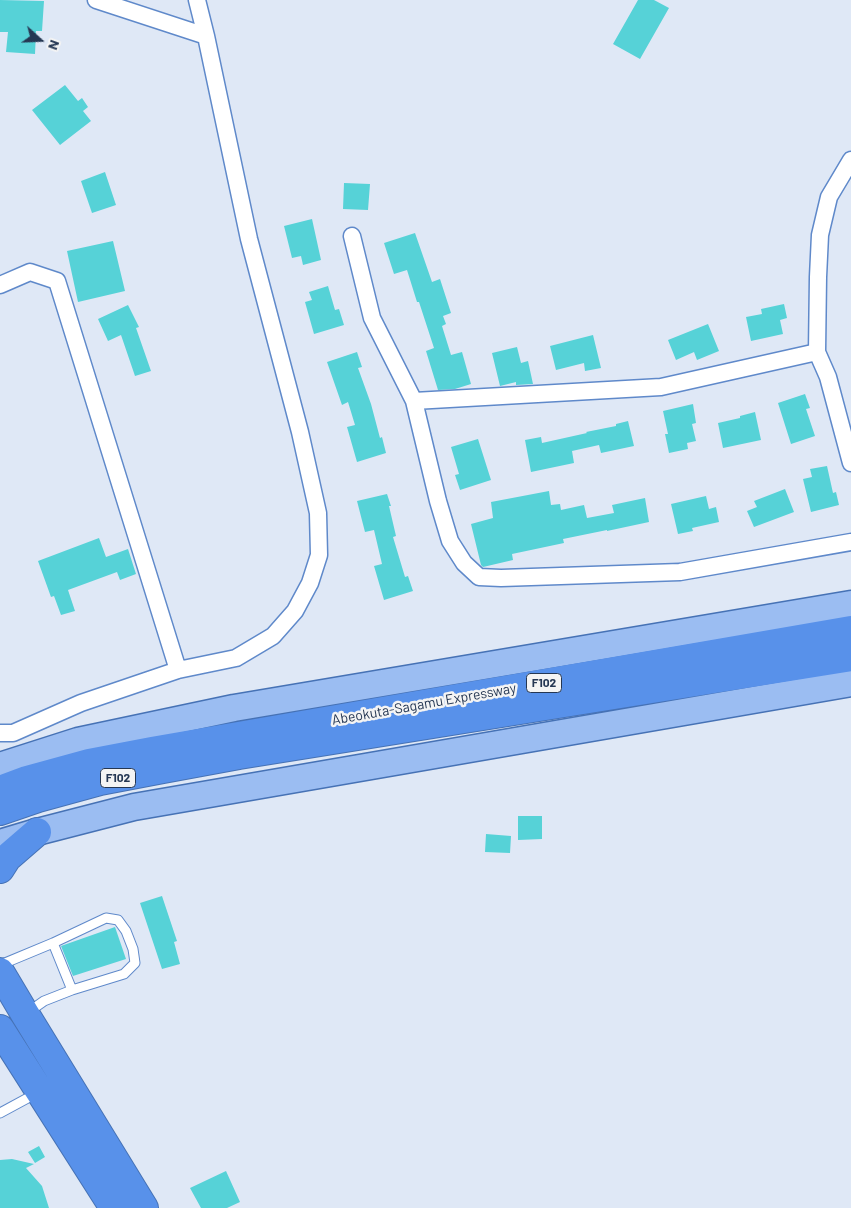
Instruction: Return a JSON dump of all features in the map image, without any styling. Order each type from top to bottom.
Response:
[{"type":"highway","name":"Abeokuta-Sagamu Expressway","points":[[0,811],[38,798],[100,781],[238,746],[851,630]]},
{"type":"highway","name":"Abeokuta-Sagamu Expressway","points":[[0,790],[27,780],[89,764],[152,751],[238,746],[851,656]]},
{"type":"highway","points":[[0,869],[7,858],[37,832]]},
{"type":"highway","points":[[0,972],[144,1208]]},
{"type":"highway","points":[[0,1029],[114,1208]]},
{"type":"main road","points":[[0,766],[78,741],[234,708],[851,604]]},
{"type":"main road","points":[[0,843],[134,807],[851,683]]},
{"type":"street","points":[[96,0],[206,36]]},
{"type":"street","points":[[0,733],[13,732],[81,703],[178,670],[236,658],[273,636],[296,611],[310,583],[319,555],[318,513],[300,432],[250,239],[197,0]]},
{"type":"street","points":[[851,160],[829,197],[820,235],[817,352],[828,377],[851,463]]},
{"type":"street","points":[[352,236],[372,318],[414,401],[438,501],[450,541],[464,563],[479,577],[501,578],[680,572],[851,542]]},
{"type":"street","points":[[0,285],[30,272],[57,281],[178,670]]},
{"type":"street","points":[[414,401],[662,387],[817,352]]},
{"type":"lane","points":[[0,965],[106,918],[118,920],[126,930],[133,949],[135,963],[124,974],[44,1001],[25,1014]]},
{"type":"lane","points":[[53,943],[72,990]]},
{"type":"lane","points":[[0,1114],[40,1091]]},
{"type":"building","points":[[0,0],[44,1],[42,31],[36,31],[35,54],[6,52],[8,32],[0,32]]},
{"type":"building","points":[[638,0],[654,0],[669,8],[640,59],[613,44]]},
{"type":"building","points":[[65,85],[78,101],[82,98],[88,107],[83,111],[91,121],[60,145],[32,110]]},
{"type":"building","points":[[105,172],[116,205],[92,213],[81,181]]},
{"type":"building","points":[[344,183],[370,184],[368,210],[343,209]]},
{"type":"building","points":[[312,219],[321,260],[303,265],[301,256],[292,258],[284,226]]},
{"type":"building","points":[[415,233],[432,282],[440,279],[451,313],[443,316],[446,324],[442,326],[451,355],[462,352],[471,384],[455,389],[438,390],[426,351],[434,348],[407,270],[394,274],[384,243]]},
{"type":"building","points":[[113,241],[125,291],[78,302],[67,251]]},
{"type":"building","points":[[328,286],[335,310],[339,309],[344,325],[314,334],[305,302],[312,300],[309,292]]},
{"type":"building","points":[[784,304],[787,318],[780,320],[783,334],[751,341],[746,317],[762,314],[761,309]]},
{"type":"building","points":[[128,305],[139,327],[136,328],[151,371],[135,376],[121,335],[108,341],[98,319]]},
{"type":"building","points":[[708,324],[719,351],[697,360],[694,352],[676,360],[668,340]]},
{"type":"building","points":[[593,335],[601,368],[585,371],[584,363],[556,370],[550,346]]},
{"type":"building","points":[[517,347],[521,363],[528,361],[533,384],[516,385],[516,382],[500,386],[492,353]]},
{"type":"building","points":[[357,352],[362,367],[358,368],[386,453],[357,462],[347,427],[355,425],[348,402],[342,405],[327,362]]},
{"type":"building","points":[[805,394],[810,408],[806,409],[815,436],[791,444],[778,403]]},
{"type":"building","points":[[693,404],[696,423],[692,424],[696,441],[687,443],[688,449],[669,453],[665,434],[668,434],[663,411]]},
{"type":"building","points":[[755,412],[761,440],[723,448],[718,423]]},
{"type":"building","points":[[628,421],[634,446],[601,453],[599,445],[572,451],[574,463],[531,472],[525,440],[541,437],[542,443],[616,426],[616,424]]},
{"type":"building","points":[[478,439],[491,480],[460,490],[455,475],[459,474],[451,447]]},
{"type":"building","points":[[827,466],[833,493],[836,492],[839,505],[811,512],[803,479],[812,477],[810,469]]},
{"type":"building","points":[[785,489],[794,512],[754,527],[747,511],[757,507],[754,501]]},
{"type":"building","points":[[549,491],[551,505],[560,504],[561,510],[584,505],[587,518],[614,513],[612,505],[645,498],[649,522],[563,539],[564,543],[512,554],[513,560],[483,567],[471,524],[493,518],[491,502]]},
{"type":"building","points":[[387,494],[396,536],[393,537],[405,577],[408,576],[413,591],[384,600],[374,566],[382,564],[374,530],[365,532],[357,501]]},
{"type":"building","points":[[706,496],[709,509],[716,507],[719,522],[692,528],[693,531],[678,534],[671,504]]},
{"type":"building","points":[[99,538],[106,557],[128,549],[136,574],[120,580],[117,572],[68,590],[75,611],[61,615],[54,596],[51,597],[38,561]]},
{"type":"building","points":[[518,816],[542,816],[542,839],[518,840]]},
{"type":"building","points":[[486,834],[511,836],[510,853],[485,852]]},
{"type":"building","points":[[162,896],[177,941],[174,942],[180,964],[162,969],[140,903]]},
{"type":"building","points":[[115,927],[126,959],[73,976],[61,946]]},
{"type":"building","points":[[39,1146],[45,1157],[35,1163],[28,1152]]},
{"type":"building","points":[[12,1159],[34,1164],[26,1168],[42,1186],[49,1208],[0,1208],[0,1160]]},
{"type":"building","points":[[226,1171],[240,1202],[227,1208],[201,1208],[190,1188]]}]
